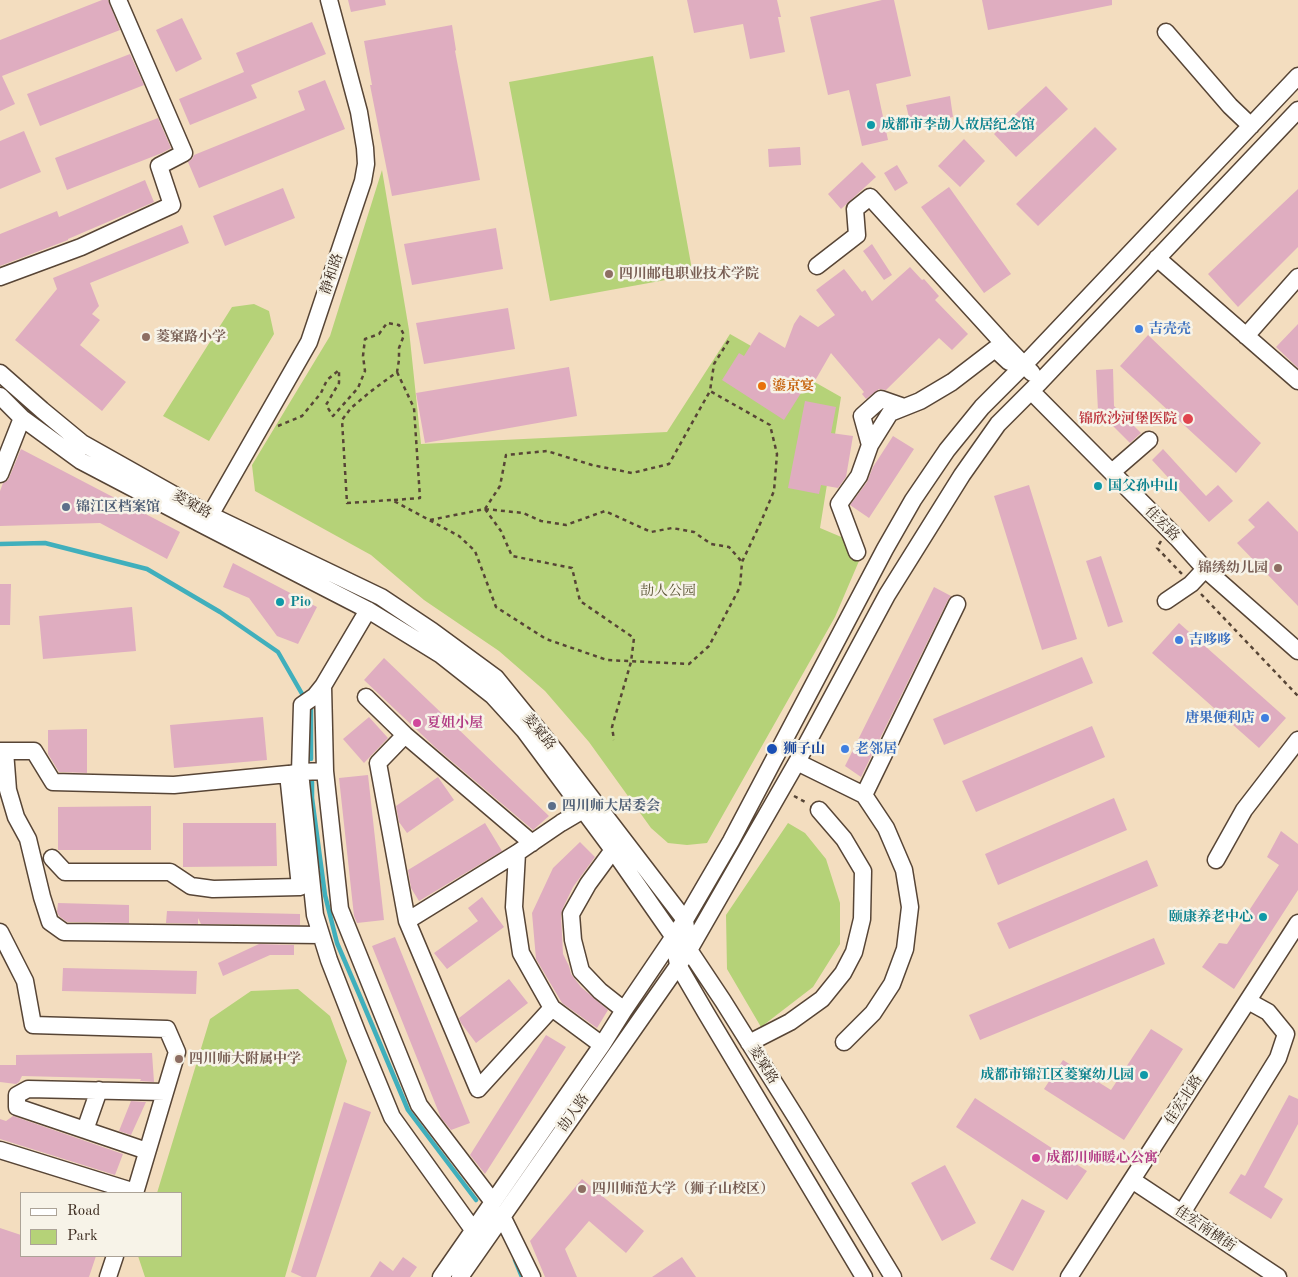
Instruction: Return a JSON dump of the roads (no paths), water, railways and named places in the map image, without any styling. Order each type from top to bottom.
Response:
[{"type":"street","points":[[0,277],[81,247],[172,205],[159,166],[184,153],[118,0]]},
{"type":"street","name":"静和路","points":[[207,521],[309,342],[363,181],[366,164],[360,112],[329,0]]},
{"type":"street","points":[[1166,32],[1230,106],[1250,126]]},
{"type":"street","points":[[441,1277],[474,1231],[498,1209],[624,1010],[685,920],[731,841],[885,549],[913,500],[947,450],[982,407],[1298,76]]},
{"type":"street","name":"劼人路","points":[[460,1277],[498,1209],[688,950],[797,762],[887,595],[962,475],[998,424],[1298,110]]},
{"type":"street","points":[[817,266],[857,235],[855,209],[870,197],[1002,342],[1021,367]]},
{"type":"street","points":[[1157,258],[1298,381]]},
{"type":"street","points":[[1246,336],[1298,277]]},
{"type":"street","points":[[857,552],[839,504],[859,476],[870,445],[890,413],[920,401],[952,382],[996,348],[1021,367]]},
{"type":"street","name":"佳宏路","points":[[1021,367],[1112,472],[1177,538],[1204,569],[1298,651]]},
{"type":"street","name":"菱窠路","points":[[0,373],[82,443],[207,521],[368,610],[441,655],[493,696],[524,730],[613,850],[673,936],[678,965],[864,1277]]},
{"type":"street","name":"菱窠路","points":[[0,396],[22,418],[81,460],[207,521],[381,597],[432,631],[496,678],[558,753],[685,920],[688,950],[749,1042],[893,1277]]},
{"type":"street","points":[[870,445],[862,416],[882,399],[904,407]]},
{"type":"street","points":[[0,474],[22,418]]},
{"type":"street","points":[[1112,472],[1149,440]]},
{"type":"street","points":[[1166,601],[1191,584],[1204,569]]},
{"type":"street","points":[[864,795],[957,604]]},
{"type":"street","points":[[52,858],[65,872],[170,872],[191,886],[213,889],[300,888],[294,773],[313,696],[368,610]]},
{"type":"street","points":[[313,696],[325,771],[340,909],[419,1105],[498,1209],[532,1277]]},
{"type":"street","points":[[366,697],[405,735],[532,843]]},
{"type":"street","points":[[405,735],[378,763],[407,921],[478,1089],[552,1008]]},
{"type":"street","points":[[1216,860],[1244,810],[1298,740]]},
{"type":"street","points":[[321,935],[64,932],[50,922],[42,898],[28,839],[16,817],[8,790],[3,751],[34,751],[52,782],[174,785],[325,771]]},
{"type":"street","points":[[797,762],[864,795],[886,828],[904,870],[910,908],[905,949],[892,984],[874,1013],[844,1042]]},
{"type":"street","points":[[294,773],[315,915],[328,960],[392,1117],[474,1231]]},
{"type":"street","points":[[407,921],[583,810]]},
{"type":"street","points":[[749,1042],[790,1022],[822,999],[844,973],[854,952],[862,919],[863,871],[844,839],[819,810]]},
{"type":"street","points":[[613,850],[588,884],[571,914],[572,940],[581,971],[600,991],[624,1010]]},
{"type":"street","points":[[517,853],[514,908],[521,953],[552,1008],[602,1045]]},
{"type":"street","points":[[315,915],[340,909]]},
{"type":"street","name":"佳宏北路","points":[[1069,1277],[1298,922]]},
{"type":"street","points":[[0,932],[25,981],[34,1025],[166,1030],[177,1052],[135,1192]]},
{"type":"street","points":[[1182,1213],[1292,1034],[1268,1012],[1248,1001]]},
{"type":"street","points":[[147,1151],[17,1107],[17,1095],[28,1089],[165,1092]]},
{"type":"street","points":[[85,1130],[99,1090]]},
{"type":"street","points":[[0,1150],[132,1192]]},
{"type":"street","name":"佳宏南横街","points":[[1132,1180],[1278,1277]]},
{"type":"street","points":[[108,1277],[114,1257]]},
{"type":"waterway","points":[[0,544],[45,543],[147,569],[220,612],[278,652],[305,699]]},
{"type":"waterway","points":[[309,705],[311,709],[311,759]]},
{"type":"waterway","points":[[312,782],[312,798],[325,895],[337,943],[408,1110],[476,1200]]},
{"type":"waterway","points":[[515,1260],[522,1277]]},
{"type":"place","name":"成都市李劼人故居纪念馆","points":[[871,125]]},
{"type":"place","name":"四川邮电职业技术学院","points":[[609,274]]},
{"type":"place","name":"吉壳壳","points":[[1139,329]]},
{"type":"place","name":"菱窠路小学","points":[[146,337]]},
{"type":"place","name":"鎏京宴","points":[[762,386]]},
{"type":"place","name":"锦欣沙河堡医院","points":[[1188,419]]},
{"type":"place","name":"国父孙中山","points":[[1098,486]]},
{"type":"place","name":"锦江区档案馆","points":[[66,507]]},
{"type":"place","name":"锦绣幼儿园","points":[[1278,568]]},
{"type":"place","name":"Pio","points":[[280,602]]},
{"type":"place","name":"吉哆哆","points":[[1179,640]]},
{"type":"place","name":"唐果便利店","points":[[1265,718]]},
{"type":"place","name":"夏姐小屋","points":[[417,723]]},
{"type":"place","name":"狮子山","points":[[772,749]]},
{"type":"place","name":"老邻居","points":[[845,749]]},
{"type":"place","name":"四川师大居委会","points":[[552,806]]},
{"type":"place","name":"颐康养老中心","points":[[1263,917]]},
{"type":"place","name":"四川师大附属中学","points":[[179,1059]]},
{"type":"place","name":"成都市锦江区菱窠幼儿园","points":[[1144,1075]]},
{"type":"place","name":"成都川师暖心公寓","points":[[1036,1158]]},
{"type":"place","name":"四川师范大学（狮子山校区）","points":[[582,1189]]},
{"type":"park label","name":"劼人公园","points":[[668,591]]}]
